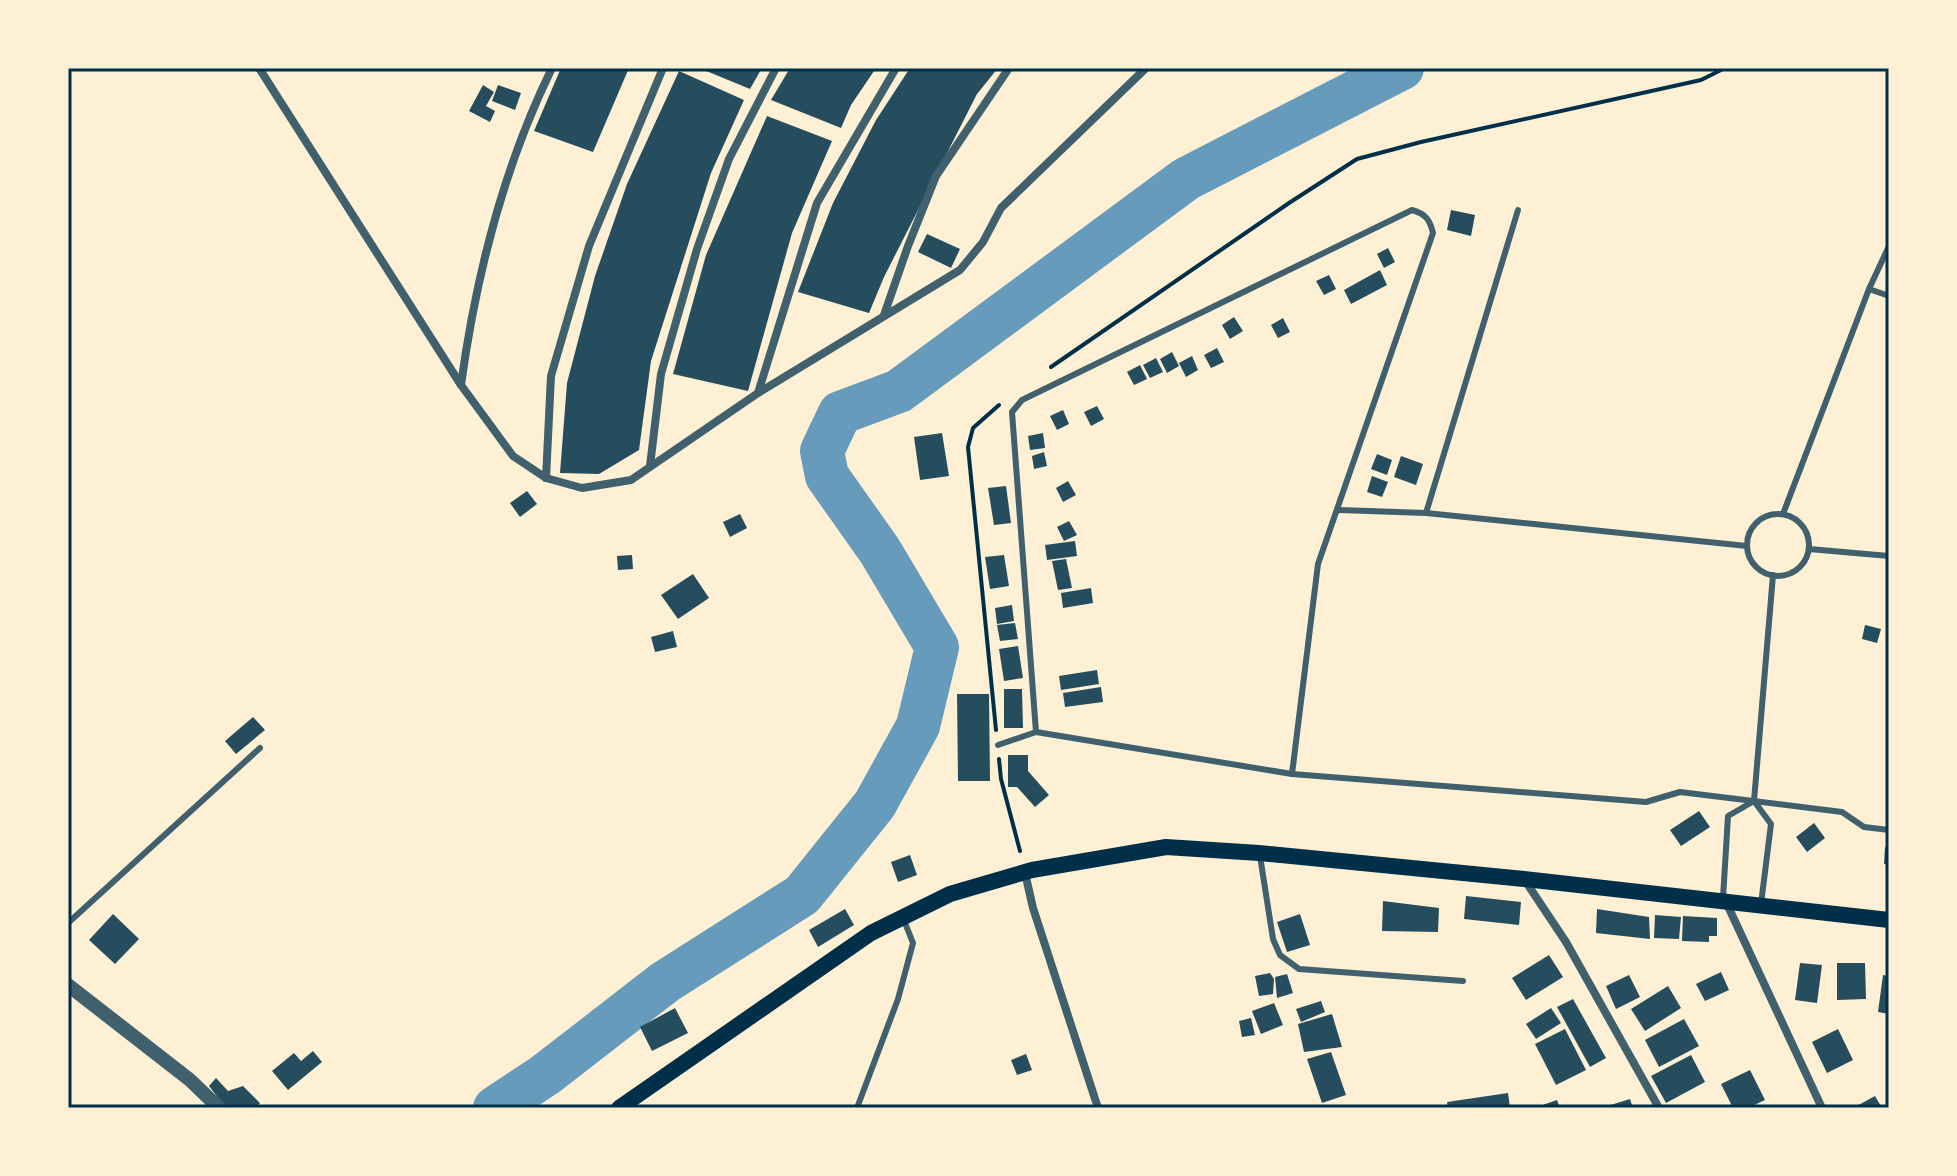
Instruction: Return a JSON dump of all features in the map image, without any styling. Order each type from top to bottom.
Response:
[{"type":"main road","points":[[619,1108],[871,933],[950,894],[1025,873],[1166,847],[1524,879],[1889,920]]},
{"type":"street","points":[[259,68],[461,385],[513,456],[546,478],[582,488],[631,480],[758,393],[960,270],[983,242],[1001,208],[1146,68]]},
{"type":"street","points":[[461,385],[470,317],[490,230],[552,68]]},
{"type":"street","points":[[546,478],[551,376],[589,246],[663,68]]},
{"type":"street","points":[[650,466],[661,374],[697,249],[729,159],[776,68]]},
{"type":"street","points":[[758,393],[817,203],[896,68]]},
{"type":"street","points":[[884,316],[936,176],[1009,68]]},
{"type":"street","points":[[1025,873],[1033,908],[1098,1108]]},
{"type":"street","points":[[1524,879],[1566,942],[1659,1108]]},
{"type":"street","points":[[1724,901],[1822,1108]]},
{"type":"street","points":[[68,985],[190,1080],[219,1108]]},
{"type":"lane","points":[[1036,732],[1012,412],[1022,400],[1412,210],[1425,215],[1433,233],[1318,564],[1292,774]]},
{"type":"lane","points":[[1426,513],[1518,210]]},
{"type":"lane","points":[[1783,514],[1869,289],[1889,246]]},
{"type":"lane","points":[[1869,289],[1889,296]]},
{"type":"lane","points":[[1339,510],[1426,513],[1747,546]]},
{"type":"lane","points":[[1783,514],[1800,523],[1806,532],[1809,549],[1802,564],[1794,571],[1773,575],[1755,566],[1747,546],[1748,534],[1762,517],[1783,514]]},
{"type":"lane","points":[[1809,549],[1889,556]]},
{"type":"lane","points":[[1761,904],[1771,824],[1754,801],[1773,575]]},
{"type":"lane","points":[[998,745],[1036,732],[1292,774],[1646,802],[1680,792],[1842,812],[1864,827],[1889,830]]},
{"type":"lane","points":[[68,923],[260,748]]},
{"type":"lane","points":[[1724,901],[1728,816],[1754,801]]},
{"type":"lane","points":[[1259,853],[1273,939],[1280,955],[1299,969],[1463,981]]},
{"type":"lane","points":[[857,1108],[898,999],[913,943],[903,918]]},
{"type":"path","points":[[1044,372],[1357,159],[1701,80],[1725,68]]},
{"type":"path","points":[[1002,403],[973,428],[968,447],[1001,779],[1025,873]]},
{"type":"building","points":[[561,68],[629,68],[593,152],[534,131]]},
{"type":"building","points":[[699,68],[762,68],[750,89]]},
{"type":"building","points":[[790,68],[876,68],[851,105],[841,128],[771,100]]},
{"type":"building","points":[[910,68],[998,68],[977,94],[884,277],[869,313],[798,292],[833,203],[876,120]]},
{"type":"building","points":[[679,71],[744,100],[711,173],[651,361],[639,450],[599,474],[560,473],[567,383],[595,276],[627,184]]},
{"type":"building","points":[[483,85],[494,92],[486,106],[495,111],[490,122],[469,111]]},
{"type":"building","points":[[498,85],[521,93],[515,110],[492,101]]},
{"type":"building","points":[[767,116],[832,141],[792,233],[748,391],[673,374],[706,255]]},
{"type":"building","points":[[1451,210],[1475,215],[1471,236],[1447,230]]},
{"type":"building","points":[[927,234],[960,249],[951,268],[918,252]]},
{"type":"building","points":[[1388,248],[1395,262],[1384,268],[1377,254]]},
{"type":"building","points":[[1380,270],[1387,285],[1351,304],[1344,290]]},
{"type":"building","points":[[1329,275],[1336,289],[1324,295],[1316,281]]},
{"type":"building","points":[[1234,317],[1243,331],[1230,339],[1222,325]]},
{"type":"building","points":[[1283,318],[1290,332],[1278,338],[1271,325]]},
{"type":"building","points":[[1217,348],[1224,362],[1211,368],[1204,355]]},
{"type":"building","points":[[1172,352],[1179,366],[1167,373],[1160,359]]},
{"type":"building","points":[[1192,356],[1198,370],[1186,377],[1179,363]]},
{"type":"building","points":[[1156,358],[1163,372],[1150,378],[1143,365]]},
{"type":"building","points":[[1140,365],[1147,379],[1134,385],[1127,372]]},
{"type":"building","points":[[1097,406],[1104,419],[1091,426],[1084,412]]},
{"type":"building","points":[[1063,410],[1069,424],[1057,430],[1050,416]]},
{"type":"building","points":[[942,433],[949,476],[920,480],[914,437]]},
{"type":"building","points":[[1043,433],[1045,448],[1030,450],[1028,436]]},
{"type":"building","points":[[1044,452],[1047,466],[1034,469],[1032,456]]},
{"type":"building","points":[[1377,454],[1392,460],[1387,475],[1371,469]]},
{"type":"building","points":[[1401,456],[1423,464],[1416,485],[1394,477]]},
{"type":"building","points":[[1372,476],[1388,482],[1382,497],[1367,492]]},
{"type":"building","points":[[1068,481],[1076,495],[1063,502],[1056,488]]},
{"type":"building","points":[[1006,486],[1011,523],[994,525],[988,488]]},
{"type":"building","points":[[527,491],[537,504],[520,517],[510,503]]},
{"type":"building","points":[[740,514],[747,528],[730,537],[723,522]]},
{"type":"building","points":[[1069,521],[1077,535],[1064,541],[1057,527]]},
{"type":"building","points":[[1075,541],[1077,556],[1047,560],[1045,545]]},
{"type":"building","points":[[632,555],[633,569],[618,570],[617,556]]},
{"type":"building","points":[[1004,555],[1009,586],[990,589],[985,557]]},
{"type":"building","points":[[1066,559],[1072,588],[1058,590],[1052,561]]},
{"type":"building","points":[[693,574],[709,598],[678,619],[661,595]]},
{"type":"building","points":[[1091,588],[1093,603],[1063,608],[1061,593]]},
{"type":"building","points":[[1012,605],[1014,621],[997,624],[995,608]]},
{"type":"building","points":[[1015,623],[1018,639],[1000,641],[997,625]]},
{"type":"building","points":[[1865,625],[1881,629],[1877,643],[1862,639]]},
{"type":"building","points":[[673,631],[677,647],[655,652],[651,637]]},
{"type":"building","points":[[1018,646],[1023,678],[1004,681],[999,649]]},
{"type":"building","points":[[1097,670],[1099,684],[1061,690],[1059,676]]},
{"type":"building","points":[[1101,687],[1103,702],[1065,707],[1063,693]]},
{"type":"building","points":[[1004,689],[1022,689],[1023,728],[1004,728]]},
{"type":"building","points":[[957,694],[989,694],[990,781],[958,781]]},
{"type":"building","points":[[253,717],[265,730],[236,754],[225,741]]},
{"type":"building","points":[[1008,755],[1028,755],[1028,771],[1049,795],[1035,807],[1017,787],[1008,787]]},
{"type":"building","points":[[1699,811],[1710,827],[1681,846],[1670,830]]},
{"type":"building","points":[[1814,823],[1825,838],[1807,852],[1796,837]]},
{"type":"building","points":[[1885,847],[1889,848],[1889,865],[1884,864]]},
{"type":"building","points":[[910,855],[917,875],[898,882],[891,862]]},
{"type":"building","points":[[1466,896],[1521,902],[1519,925],[1464,919]]},
{"type":"building","points":[[1383,901],[1439,908],[1438,932],[1382,931]]},
{"type":"building","points":[[845,909],[854,925],[818,947],[809,930]]},
{"type":"building","points":[[1597,909],[1649,917],[1650,939],[1596,933]]},
{"type":"building","points":[[113,914],[139,939],[115,964],[89,940]]},
{"type":"building","points":[[1300,914],[1310,945],[1287,952],[1277,922]]},
{"type":"building","points":[[1655,915],[1681,917],[1679,939],[1654,938]]},
{"type":"building","points":[[1683,916],[1717,918],[1717,936],[1709,936],[1709,942],[1682,941]]},
{"type":"building","points":[[1549,955],[1563,977],[1526,1000],[1512,978]]},
{"type":"building","points":[[1800,963],[1822,965],[1817,1003],[1795,1000]]},
{"type":"building","points":[[1837,963],[1865,963],[1866,999],[1837,1000]]},
{"type":"building","points":[[1721,972],[1729,990],[1705,1001],[1696,984]]},
{"type":"building","points":[[1270,973],[1274,979],[1273,994],[1259,996],[1255,976]]},
{"type":"building","points":[[1287,974],[1293,993],[1277,998],[1275,977]]},
{"type":"building","points":[[1629,975],[1640,997],[1616,1009],[1606,986]]},
{"type":"building","points":[[1883,975],[1889,976],[1889,1014],[1878,1012]]},
{"type":"building","points":[[1668,986],[1681,1008],[1645,1031],[1631,1009]]},
{"type":"building","points":[[1573,999],[1606,1058],[1590,1067],[1557,1007]]},
{"type":"building","points":[[1321,1001],[1325,1012],[1301,1022],[1296,1009]]},
{"type":"building","points":[[1274,1003],[1283,1025],[1261,1034],[1252,1011]]},
{"type":"building","points":[[675,1008],[688,1033],[652,1051],[640,1027]]},
{"type":"building","points":[[1551,1008],[1561,1023],[1536,1039],[1526,1024]]},
{"type":"building","points":[[1332,1014],[1342,1047],[1304,1052],[1298,1024]]},
{"type":"building","points":[[1251,1018],[1255,1035],[1242,1037],[1239,1021]]},
{"type":"building","points":[[1684,1019],[1699,1046],[1659,1067],[1645,1040]]},
{"type":"building","points":[[1565,1029],[1586,1070],[1556,1085],[1535,1044]]},
{"type":"building","points":[[1838,1029],[1853,1060],[1827,1073],[1812,1042]]},
{"type":"building","points":[[313,1051],[322,1062],[288,1090],[272,1071],[294,1053],[301,1061]]},
{"type":"building","points":[[1331,1052],[1346,1095],[1322,1103],[1307,1059]]},
{"type":"building","points":[[1026,1054],[1032,1070],[1017,1075],[1011,1060]]},
{"type":"building","points":[[1691,1055],[1705,1082],[1666,1103],[1651,1076]]},
{"type":"building","points":[[1750,1070],[1765,1100],[1748,1108],[1733,1108],[1721,1084]]},
{"type":"building","points":[[216,1078],[228,1091],[243,1086],[260,1103],[256,1108],[230,1108],[209,1086]]},
{"type":"building","points":[[1508,1093],[1510,1108],[1448,1108],[1447,1102]]},
{"type":"building","points":[[1875,1096],[1882,1108],[1853,1108]]},
{"type":"building","points":[[1630,1099],[1633,1108],[1604,1108],[1604,1107]]},
{"type":"building","points":[[1557,1100],[1560,1108],[1534,1108]]},
{"type":"waterway","points":[[495,1108],[545,1075],[665,982],[802,895],[875,804],[918,726],[937,647],[880,551],[827,476],[822,451],[840,413],[899,391],[1186,179],[1402,68]]}]
